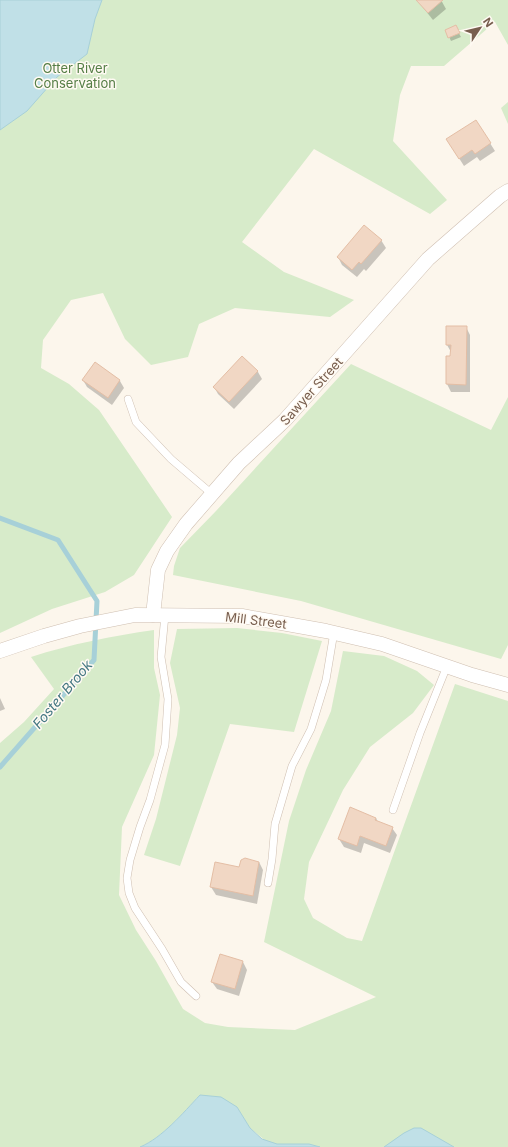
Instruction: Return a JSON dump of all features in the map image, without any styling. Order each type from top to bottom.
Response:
[{"type":"street","name":"Sawyer Street","points":[[159,615],[158,570],[167,551],[186,524],[239,463],[285,420],[428,259],[500,196],[508,191]]},
{"type":"street","name":"Mill Street","points":[[0,651],[80,626],[135,615],[242,616],[334,632],[382,644],[472,675],[508,685]]},
{"type":"lane","points":[[128,398],[136,422],[171,459],[212,494]]},
{"type":"lane","points":[[159,615],[162,657],[168,700],[165,745],[150,800],[130,860],[127,878],[128,893],[135,908],[162,949],[181,982],[196,996]]},
{"type":"lane","points":[[268,883],[275,824],[292,766],[311,729],[326,680],[334,632]]},
{"type":"lane","points":[[393,810],[420,733],[447,666]]},
{"type":"green space","name":"Otter River Conservation","points":[[0,0],[508,0],[508,45],[495,22],[444,66],[411,66],[400,95],[393,141],[447,200],[430,214],[314,149],[242,242],[284,272],[354,300],[330,317],[235,308],[199,324],[188,357],[151,365],[125,339],[103,293],[71,300],[43,340],[41,368],[69,384],[99,410],[172,517],[134,575],[105,592],[52,609],[0,633]]},
{"type":"green space","points":[[508,102],[508,124],[501,108]]},
{"type":"green space","points":[[351,364],[491,430],[508,397],[508,645],[501,659],[301,601],[173,575],[174,566],[180,548]]},
{"type":"green space","points":[[237,628],[282,633],[322,641],[294,732],[230,724],[180,866],[144,855],[156,819],[177,735],[180,708],[170,663],[177,629]]},
{"type":"green space","points":[[154,630],[154,668],[160,695],[154,755],[122,827],[119,895],[136,930],[156,961],[183,1009],[205,1023],[228,1027],[295,1030],[376,997],[264,942],[289,821],[306,770],[331,711],[343,651],[384,656],[417,671],[434,685],[413,713],[370,747],[343,790],[309,862],[304,899],[313,918],[347,938],[362,941],[455,684],[508,701],[508,1147],[273,1147],[250,1128],[237,1107],[200,1095],[156,1138],[140,1147],[0,1147],[0,743],[24,722],[54,689],[31,657],[92,641]]},
{"type":"water","points":[[0,0],[102,0],[95,19],[87,54],[57,77],[27,111],[0,130]]},
{"type":"water","points":[[200,1095],[221,1097],[237,1107],[250,1128],[262,1139],[277,1144],[309,1144],[320,1147],[140,1147],[156,1138]]},
{"type":"water","points":[[414,1128],[421,1128],[454,1147],[384,1147]]},
{"type":"building","points":[[416,0],[443,0],[428,13]]},
{"type":"building","points":[[456,25],[460,33],[448,38],[445,30]]},
{"type":"building","points":[[476,120],[491,143],[475,154],[472,150],[459,159],[446,139]]},
{"type":"building","points":[[364,225],[382,240],[361,264],[359,262],[352,270],[337,257]]},
{"type":"building","points":[[446,326],[467,326],[466,385],[446,384],[446,356],[450,356],[451,345],[446,345]]},
{"type":"building","points":[[242,356],[258,371],[229,402],[213,387]]},
{"type":"building","points":[[95,362],[120,380],[108,398],[82,380]]},
{"type":"building","points":[[350,807],[376,818],[375,820],[393,827],[386,846],[360,836],[357,846],[338,839]]},
{"type":"building","points":[[245,858],[259,862],[253,896],[210,887],[215,862],[239,867],[241,860]]},
{"type":"building","points":[[220,954],[243,961],[235,989],[211,982]]},
{"type":"waterway","name":"Foster Brook","points":[[0,518],[58,540],[97,601],[94,660],[0,767]]}]
